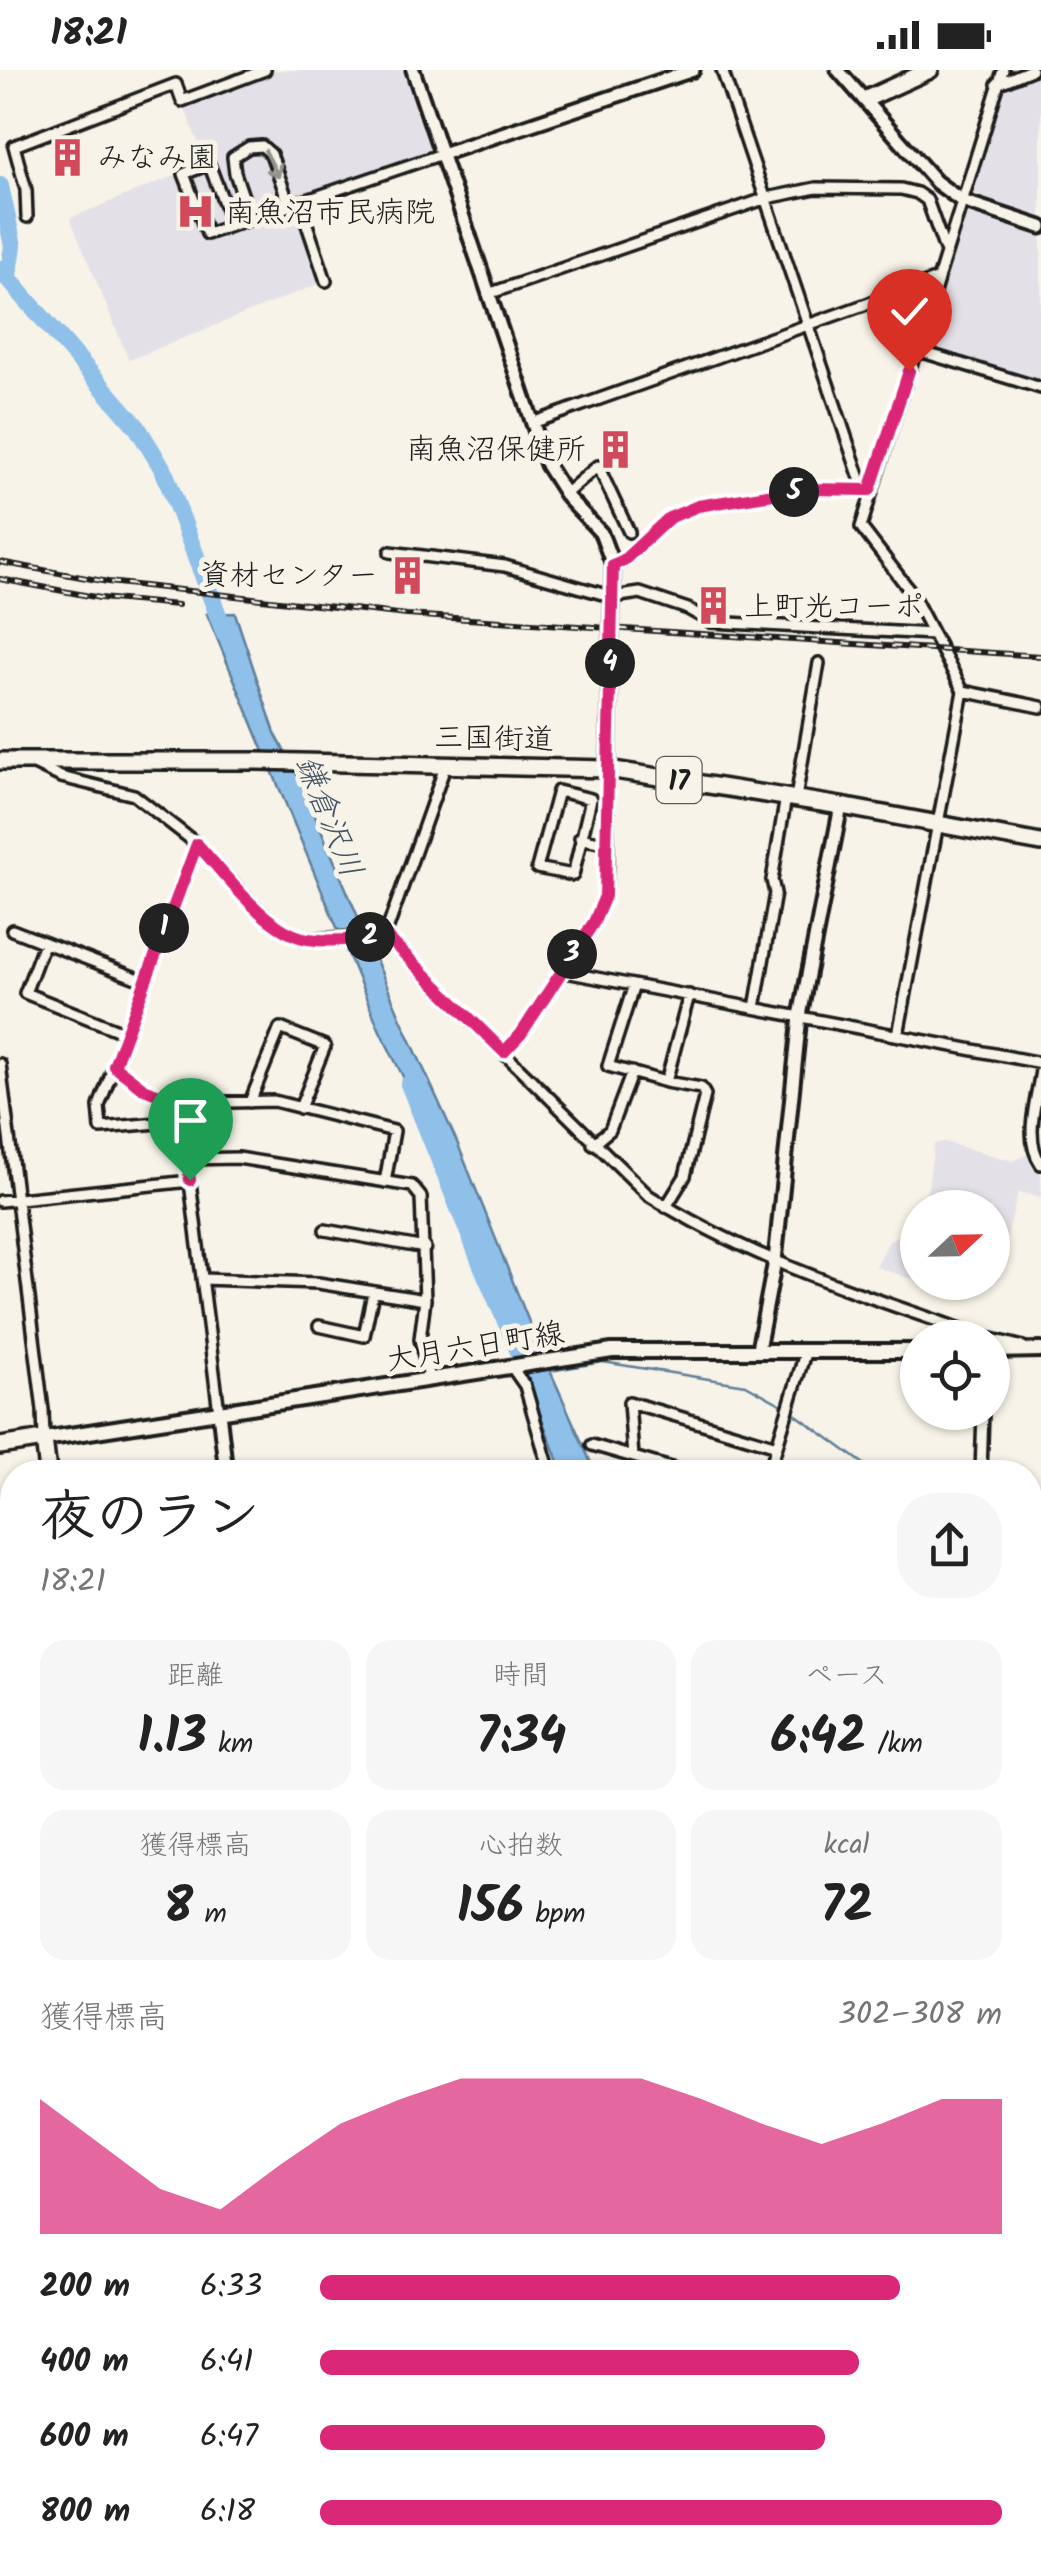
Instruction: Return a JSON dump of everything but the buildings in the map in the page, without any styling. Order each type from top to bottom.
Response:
[{"type":"highway","points":[[866,98],[930,70]]},
{"type":"highway","name":"三国街道","points":[[0,762],[257,761],[608,768],[1041,843]]},
{"type":"highway","points":[[0,1446],[44,1439],[47,1460]]},
{"type":"main road","name":"大月六日町線","points":[[44,1439],[612,1350],[900,1351]]},
{"type":"main road","points":[[1010,1351],[1038,1350]]},
{"type":"street","points":[[27,218],[26,190],[14,146],[176,84],[182,100],[266,70]]},
{"type":"street","points":[[413,70],[547,465],[565,494],[601,532],[613,565],[605,896],[594,922],[521,1034],[504,1052]]},
{"type":"street","points":[[232,224],[209,164],[184,174],[207,234],[693,70]]},
{"type":"street","points":[[722,70],[867,490]]},
{"type":"street","points":[[838,70],[936,182],[962,201],[1041,227]]},
{"type":"street","points":[[898,1035],[963,691],[911,592],[862,527],[867,490],[916,350],[1002,70]]},
{"type":"street","points":[[997,84],[1031,70]]},
{"type":"street","points":[[250,217],[235,173],[234,157],[250,147],[262,146],[271,154],[326,280]]},
{"type":"street","points":[[488,294],[767,198],[816,188],[901,189],[917,193],[927,200],[945,250]]},
{"type":"street","points":[[532,422],[937,279]]},
{"type":"street","points":[[916,350],[1041,388]]},
{"type":"street","points":[[565,494],[598,466],[628,532]]},
{"type":"street","points":[[613,565],[624,560],[669,518],[698,506],[805,489],[867,490]]},
{"type":"street","points":[[390,552],[505,566],[613,596],[640,593],[688,609],[712,622],[933,634]]},
{"type":"street","points":[[755,1008],[776,893],[772,880],[819,663]]},
{"type":"street","points":[[963,691],[1041,707]]},
{"type":"street","points":[[29,761],[61,777],[134,794],[197,844],[250,902],[281,929],[305,939],[386,936],[593,1144],[666,1207],[775,1261],[940,1320]]},
{"type":"street","points":[[386,936],[446,764]]},
{"type":"street","points":[[558,792],[591,799],[580,838],[573,876],[537,868],[558,792]]},
{"type":"street","points":[[758,1348],[775,1261],[800,1016],[841,806]]},
{"type":"street","points":[[580,838],[608,844]]},
{"type":"street","points":[[182,1121],[101,1128],[99,1106],[197,844]]},
{"type":"street","points":[[12,930],[144,982]]},
{"type":"street","points":[[44,943],[25,993],[125,1033]]},
{"type":"street","points":[[560,971],[898,1035],[1041,1067],[1032,1131],[1033,1153],[1041,1164]]},
{"type":"street","points":[[634,985],[608,1066],[701,1088],[706,1094],[685,1176],[666,1207]]},
{"type":"street","points":[[666,1082],[689,996]]},
{"type":"street","points":[[250,1102],[280,1028],[325,1046],[300,1108]]},
{"type":"street","points":[[0,1064],[44,1439]]},
{"type":"street","points":[[114,1066],[144,1089],[180,1103],[274,1102],[394,1131],[385,1182]]},
{"type":"street","points":[[593,1144],[610,1130],[632,1072]]},
{"type":"street","points":[[180,1103],[225,1460]]},
{"type":"street","points":[[187,1159],[238,1158],[412,1186],[421,1197],[425,1300],[420,1339],[429,1378]]},
{"type":"street","points":[[0,1202],[190,1180]]},
{"type":"street","points":[[326,1230],[424,1248]]},
{"type":"street","points":[[202,1279],[318,1283],[425,1300]]},
{"type":"street","points":[[319,1326],[364,1336],[372,1293]]},
{"type":"street","points":[[1010,1343],[1038,1350]]},
{"type":"street","points":[[773,1460],[806,1350]]},
{"type":"street","points":[[511,1366],[525,1386],[546,1460]]},
{"type":"street","points":[[634,1457],[629,1402],[777,1446]]},
{"type":"street","points":[[981,1460],[982,1430]]},
{"type":"street","points":[[592,1445],[644,1460]]},
{"type":"shaded area","name":"南魚沼市民病院","points":[[265,70],[413,70],[442,154],[305,206],[326,281],[129,360],[70,218],[206,163],[182,101]]},
{"type":"shaded area","points":[[1031,70],[1041,70],[1041,388],[916,350],[997,84]]},
{"type":"shaded area","points":[[944,1142],[1013,1161],[1028,1154],[1041,1174],[1041,1197],[1018,1192],[1010,1225],[1010,1190],[927,1190],[934,1144]]},
{"type":"shaded area","points":[[900,1233],[900,1275],[876,1267],[889,1241]]},
{"type":"water","points":[[235,613],[275,733],[301,782],[457,1142],[533,1332],[590,1460],[557,1460],[533,1396],[519,1339],[440,1150],[380,1031],[207,614]]},
{"type":"waterway","points":[[0,186],[13,246],[8,279]]},
{"type":"waterway","name":"鎌倉沢川","points":[[0,269],[137,427],[164,471],[225,634]]},
{"type":"waterway","name":"鎌倉沢川","points":[[409,1084],[481,1263],[529,1375],[542,1395]]},
{"type":"waterway","points":[[550,1371],[603,1362],[746,1385],[784,1406]]},
{"type":"waterway","points":[[791,1411],[858,1460]]},
{"type":"railway","points":[[0,562],[108,582],[407,615],[1041,656]]},
{"type":"railway","points":[[0,579],[100,598],[178,605]]},
{"type":"place","name":"みなみ園","points":[[67,157]]},
{"type":"place","name":"南魚沼市民病院","points":[[195,212]]},
{"type":"place","name":"南魚沼保健所","points":[[616,449]]},
{"type":"place","name":"資材センター","points":[[408,575]]},
{"type":"place","name":"上町光コーポ","points":[[714,606]]},
{"type":"route","points":[[190,1180],[180,1103],[144,1089],[114,1066],[197,844],[250,902],[281,929],[305,939],[386,936],[504,1052],[521,1034],[594,922],[605,896],[613,565],[624,560],[669,518],[698,506],[805,489],[870,490],[909,371]]}]
